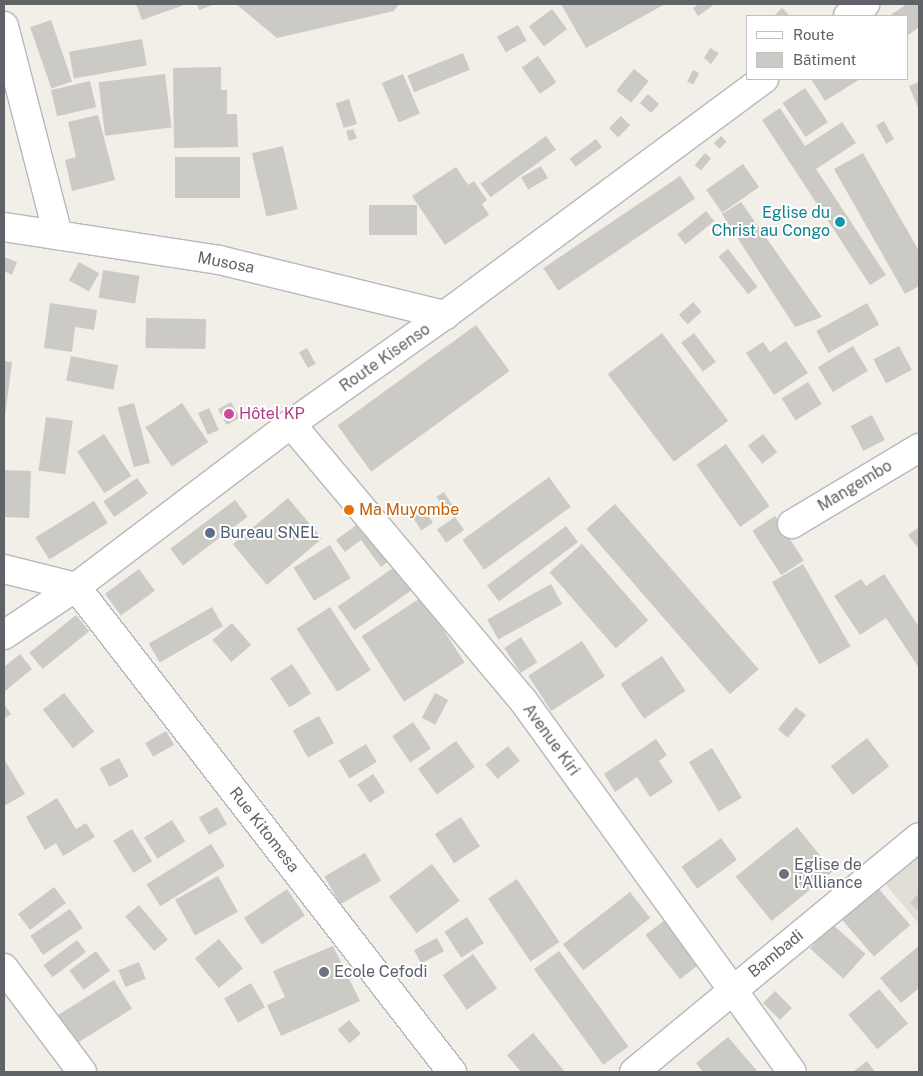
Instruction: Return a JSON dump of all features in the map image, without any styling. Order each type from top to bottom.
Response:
[{"type":"street","points":[[849,15],[865,4]]},
{"type":"street","points":[[4,26],[58,235]]},
{"type":"street","name":"Route Kisenso","points":[[4,635],[76,587],[291,424],[446,315],[763,80]]},
{"type":"street","name":"Musosa","points":[[4,227],[220,260],[446,315]]},
{"type":"street","name":"Avenue Kiri","points":[[291,424],[522,700],[792,1072]]},
{"type":"street","name":"Mangembo","points":[[792,524],[919,448]]},
{"type":"street","points":[[4,569],[76,587]]},
{"type":"street","name":"Rue Kitomesa","points":[[76,587],[452,1072]]},
{"type":"street","name":"Bambadi","points":[[634,1072],[919,837]]},
{"type":"street","points":[[4,968],[82,1072]]},
{"type":"shaded area","points":[[919,848],[919,924],[881,879]]},
{"type":"building","points":[[136,4],[187,4],[142,20]]},
{"type":"building","points":[[197,4],[215,4],[199,10]]},
{"type":"building","points":[[236,4],[399,4],[394,11],[277,38]]},
{"type":"building","points":[[561,4],[665,4],[586,48]]},
{"type":"building","points":[[699,4],[715,4],[698,16],[693,8]]},
{"type":"building","points":[[907,4],[919,4],[919,27],[908,35],[908,15],[890,15]]},
{"type":"building","points":[[782,8],[789,15],[775,15]]},
{"type":"building","points":[[552,9],[567,29],[544,46],[529,26]]},
{"type":"building","points":[[51,20],[72,81],[51,89],[30,27]]},
{"type":"building","points":[[518,25],[527,41],[506,52],[497,37]]},
{"type":"building","points":[[142,39],[147,66],[74,78],[69,52]]},
{"type":"building","points":[[710,48],[719,53],[711,64],[704,58]]},
{"type":"building","points":[[463,53],[470,70],[414,92],[407,75]]},
{"type":"building","points":[[538,56],[556,82],[540,94],[522,67]]},
{"type":"building","points":[[221,67],[221,90],[227,90],[227,114],[237,114],[238,147],[174,148],[173,68]]},
{"type":"building","points":[[634,69],[649,81],[631,103],[616,91]]},
{"type":"building","points":[[693,70],[699,73],[693,85],[687,82]]},
{"type":"building","points":[[165,74],[172,128],[105,136],[98,82]]},
{"type":"building","points":[[403,74],[420,114],[399,123],[382,83]]},
{"type":"building","points":[[812,80],[858,80],[825,101]]},
{"type":"building","points":[[90,81],[96,107],[57,116],[51,90]]},
{"type":"building","points":[[919,82],[919,110],[909,86]]},
{"type":"building","points":[[805,88],[828,122],[806,137],[783,103]]},
{"type":"building","points":[[648,94],[659,104],[651,113],[640,103]]},
{"type":"building","points":[[349,99],[357,124],[344,128],[336,103]]},
{"type":"building","name":"Eglise du Christ au Congo","points":[[780,108],[805,146],[842,122],[856,143],[816,169],[886,275],[870,285],[762,120]]},
{"type":"building","points":[[98,115],[115,180],[72,191],[65,160],[76,157],[68,122]]},
{"type":"building","points":[[621,116],[630,125],[618,137],[609,128]]},
{"type":"building","points":[[884,121],[894,139],[886,144],[876,125]]},
{"type":"building","points":[[353,129],[357,138],[349,141],[346,131]]},
{"type":"building","points":[[546,136],[556,150],[490,197],[480,184]]},
{"type":"building","points":[[721,136],[727,142],[720,149],[714,143]]},
{"type":"building","points":[[596,139],[602,147],[576,167],[570,159]]},
{"type":"building","points":[[283,146],[298,209],[266,217],[252,153]]},
{"type":"building","points":[[705,153],[711,158],[701,170],[695,165]]},
{"type":"building","points":[[863,153],[919,251],[919,286],[905,294],[834,169]]},
{"type":"building","points":[[175,157],[240,157],[240,198],[175,198]]},
{"type":"building","points":[[743,164],[759,187],[722,213],[706,190]]},
{"type":"building","points":[[541,166],[548,178],[528,190],[521,178]]},
{"type":"building","points":[[456,167],[468,185],[474,181],[487,200],[482,204],[489,215],[445,245],[412,196]]},
{"type":"building","points":[[680,176],[695,198],[558,291],[543,268]]},
{"type":"building","points":[[741,202],[822,317],[795,327],[722,214]]},
{"type":"building","points":[[369,205],[417,205],[417,235],[369,235]]},
{"type":"building","points":[[706,211],[714,221],[685,244],[677,234]]},
{"type":"building","points":[[728,249],[758,287],[748,294],[719,256]]},
{"type":"building","points":[[4,257],[17,262],[12,275],[4,271]]},
{"type":"building","points":[[79,262],[99,273],[89,292],[69,280]]},
{"type":"building","points":[[103,270],[140,276],[135,303],[99,298]]},
{"type":"building","points":[[693,302],[702,312],[688,324],[679,315]]},
{"type":"building","points":[[50,303],[97,310],[94,330],[75,327],[72,352],[44,348]]},
{"type":"building","points":[[867,303],[879,325],[828,353],[816,331]]},
{"type":"building","points":[[146,318],[206,319],[205,349],[145,348]]},
{"type":"building","points":[[476,325],[510,371],[371,472],[338,426]]},
{"type":"building","points":[[662,333],[728,421],[674,462],[608,374]]},
{"type":"building","points":[[694,333],[716,362],[703,371],[681,343]]},
{"type":"building","points":[[786,341],[808,373],[774,395],[746,353],[763,342],[770,352]]},
{"type":"building","points":[[853,346],[868,371],[833,392],[818,367]]},
{"type":"building","points":[[899,346],[912,370],[886,383],[873,360]]},
{"type":"building","points":[[307,348],[316,364],[308,368],[299,352]]},
{"type":"building","points":[[71,356],[118,365],[113,390],[66,381]]},
{"type":"building","points":[[4,361],[12,362],[5,416],[4,416]]},
{"type":"building","points":[[808,382],[822,404],[795,420],[782,398]]},
{"type":"building","name":"Hôtel KP","points":[[231,402],[240,418],[227,425],[218,409]]},
{"type":"building","points":[[134,403],[150,463],[134,467],[118,407]]},
{"type":"building","points":[[182,403],[208,442],[172,467],[146,428]]},
{"type":"building","points":[[209,408],[219,430],[208,435],[198,413]]},
{"type":"building","points":[[872,415],[885,440],[863,451],[851,426]]},
{"type":"building","points":[[46,417],[73,421],[65,474],[38,470]]},
{"type":"building","points":[[104,434],[131,476],[104,493],[77,451]]},
{"type":"building","points":[[763,434],[777,452],[762,464],[748,446]]},
{"type":"building","points":[[726,444],[770,506],[740,527],[697,465]]},
{"type":"building","points":[[4,470],[31,471],[29,518],[4,517]]},
{"type":"building","points":[[549,477],[571,507],[484,570],[462,540]]},
{"type":"building","points":[[137,478],[148,494],[114,517],[103,502]]},
{"type":"building","points":[[444,492],[452,505],[444,509],[436,497]]},
{"type":"building","points":[[288,498],[322,539],[267,585],[233,544]]},
{"type":"building","name":"Bureau SNEL","points":[[235,500],[248,517],[183,566],[170,549]]},
{"type":"building","points":[[94,501],[108,523],[49,560],[35,538]]},
{"type":"building","points":[[615,504],[759,669],[730,694],[586,529]]},
{"type":"building","points":[[422,506],[433,523],[421,530],[410,514]]},
{"type":"building","points":[[775,516],[804,560],[781,575],[752,531]]},
{"type":"building","points":[[367,517],[395,556],[381,567],[361,540],[345,552],[336,540]]},
{"type":"building","points":[[455,517],[464,530],[446,543],[437,530]]},
{"type":"building","points":[[566,526],[578,542],[499,602],[487,586]]},
{"type":"building","points":[[919,527],[919,549],[908,535]]},
{"type":"building","points":[[582,544],[648,620],[616,648],[550,572]]},
{"type":"building","points":[[330,545],[351,578],[314,601],[294,568]]},
{"type":"building","points":[[400,563],[417,587],[354,630],[338,607]]},
{"type":"building","points":[[803,564],[850,646],[819,664],[772,582]]},
{"type":"building","points":[[139,569],[155,591],[121,616],[105,594]]},
{"type":"building","points":[[884,574],[919,627],[919,668],[886,618],[860,635],[834,596],[861,579],[866,586]]},
{"type":"building","points":[[551,584],[562,604],[498,640],[487,619]]},
{"type":"building","points":[[422,597],[464,662],[404,702],[362,636]]},
{"type":"building","points":[[212,607],[223,626],[160,663],[149,644]]},
{"type":"building","points":[[330,607],[371,670],[337,692],[296,629]]},
{"type":"building","points":[[76,615],[89,631],[43,669],[29,653]]},
{"type":"building","points":[[232,623],[251,645],[231,662],[212,640]]},
{"type":"building","points":[[521,637],[537,662],[521,673],[504,648]]},
{"type":"building","points":[[582,641],[605,676],[551,711],[528,676]]},
{"type":"building","points":[[20,654],[32,669],[4,692],[4,667]]},
{"type":"building","points":[[662,656],[685,691],[644,719],[621,684]]},
{"type":"building","points":[[292,664],[311,693],[289,708],[270,678]]},
{"type":"building","points":[[64,693],[94,732],[73,748],[43,710]]},
{"type":"building","points":[[435,693],[448,700],[435,725],[422,718]]},
{"type":"building","points":[[4,704],[11,714],[4,719]]},
{"type":"building","points":[[796,707],[806,715],[788,738],[778,730]]},
{"type":"building","points":[[319,716],[334,743],[308,758],[293,731]]},
{"type":"building","points":[[413,722],[431,749],[410,763],[392,736]]},
{"type":"building","points":[[166,731],[174,745],[153,757],[145,743]]},
{"type":"building","points":[[867,738],[889,766],[853,795],[831,766]]},
{"type":"building","points":[[656,739],[667,755],[659,761],[673,782],[650,797],[637,777],[615,792],[604,774]]},
{"type":"building","points":[[456,741],[475,767],[437,795],[418,769]]},
{"type":"building","points":[[366,744],[377,762],[349,778],[339,760]]},
{"type":"building","points":[[508,746],[520,761],[497,779],[485,764]]},
{"type":"building","points":[[712,748],[742,798],[719,812],[689,762]]},
{"type":"building","points":[[119,758],[129,777],[109,787],[100,768]]},
{"type":"building","points":[[4,759],[25,794],[4,806]]},
{"type":"building","points":[[373,774],[385,792],[370,803],[357,785]]},
{"type":"building","points":[[57,798],[76,829],[86,823],[95,837],[63,856],[56,843],[45,850],[26,817]]},
{"type":"building","points":[[217,807],[227,824],[209,835],[199,818]]},
{"type":"building","points":[[461,817],[480,846],[454,863],[435,834]]},
{"type":"building","points":[[172,820],[185,841],[157,859],[144,837]]},
{"type":"building","name":"Eglise de l'Alliance","points":[[797,827],[833,871],[771,921],[736,877]]},
{"type":"building","points":[[132,829],[152,861],[133,873],[113,841]]},
{"type":"building","points":[[721,838],[737,860],[697,889],[681,867]]},
{"type":"building","points":[[211,844],[225,866],[160,906],[147,884]]},
{"type":"building","points":[[365,853],[381,881],[340,904],[324,876]]},
{"type":"building","points":[[432,864],[460,901],[417,933],[389,896]]},
{"type":"building","points":[[218,876],[238,912],[195,936],[175,900]]},
{"type":"building","points":[[517,879],[559,942],[530,962],[488,899]]},
{"type":"building","points":[[54,887],[66,903],[30,930],[18,914]]},
{"type":"building","points":[[878,888],[910,925],[874,956],[842,919]]},
{"type":"building","points":[[287,889],[305,916],[262,945],[244,918]]},
{"type":"building","points":[[630,892],[650,918],[583,970],[563,944]]},
{"type":"building","points":[[919,893],[919,911],[910,903]]},
{"type":"building","points":[[139,905],[168,939],[154,951],[125,917]]},
{"type":"building","points":[[70,909],[83,928],[43,955],[30,936]]},
{"type":"building","points":[[467,917],[484,943],[461,958],[444,932]]},
{"type":"building","points":[[666,919],[700,963],[680,979],[646,935]]},
{"type":"building","points":[[832,924],[865,954],[843,979],[810,949]]},
{"type":"building","points":[[437,938],[444,951],[421,963],[414,950]]},
{"type":"building","points":[[219,939],[243,969],[219,988],[195,959]]},
{"type":"building","points":[[77,940],[86,952],[52,977],[43,965]]},
{"type":"building","points":[[333,946],[360,1001],[281,1036],[267,1005],[285,997],[273,971]]},
{"type":"building","points":[[919,946],[919,988],[901,1003],[880,978]]},
{"type":"building","points":[[96,951],[110,970],[83,990],[69,970]]},
{"type":"building","points":[[559,951],[628,1046],[603,1065],[534,969]]},
{"type":"building","points":[[473,954],[497,988],[467,1010],[443,975]]},
{"type":"building","points":[[139,962],[146,979],[125,987],[119,970]]},
{"type":"building","points":[[114,980],[132,1009],[76,1044],[58,1015]]},
{"type":"building","points":[[251,983],[265,1007],[238,1023],[224,998]]},
{"type":"building","points":[[879,989],[908,1023],[877,1049],[848,1015]]},
{"type":"building","points":[[775,991],[792,1008],[780,1020],[763,1003]]},
{"type":"building","points":[[349,1020],[361,1034],[349,1043],[338,1030]]},
{"type":"building","points":[[533,1033],[565,1072],[521,1072],[507,1055]]},
{"type":"building","points":[[728,1037],[758,1072],[703,1072],[696,1063]]},
{"type":"building","points":[[867,1061],[875,1072],[853,1072]]},
{"type":"place","name":"Eglise du Christ au Congo","points":[[840,222]]},
{"type":"place","name":"Hôtel KP","points":[[229,414]]},
{"type":"place","name":"Ma Muyombe","points":[[349,510]]},
{"type":"place","name":"Bureau SNEL","points":[[210,533]]},
{"type":"place","name":"Eglise de l'Alliance","points":[[784,874]]},
{"type":"place","name":"Ecole Cefodi","points":[[324,972]]}]
